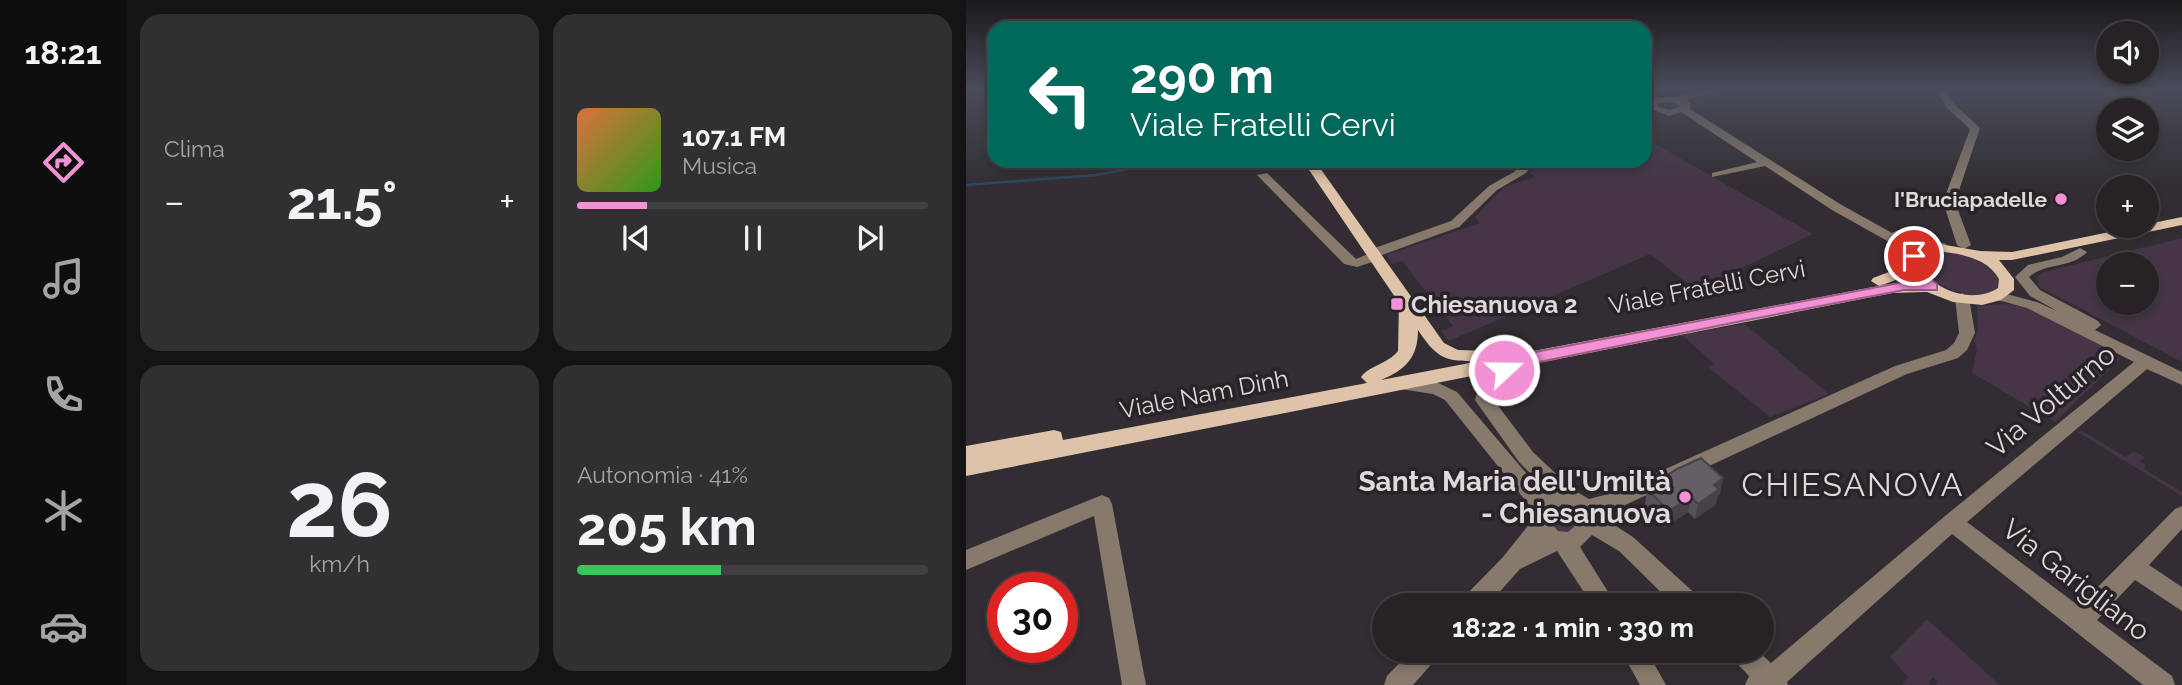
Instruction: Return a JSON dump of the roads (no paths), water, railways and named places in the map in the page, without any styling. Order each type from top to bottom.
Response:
[{"type":"main road","points":[[1314,168],[1407,304],[1446,353],[1482,355]]},
{"type":"main road","points":[[1941,247],[2012,256],[2182,221]]},
{"type":"main road","points":[[2006,277],[2022,264],[2182,228]]},
{"type":"main road","name":"Viale Fratelli Cervi","points":[[1427,365],[1876,281],[1913,262],[1922,250],[1941,247]]},
{"type":"main road","points":[[1970,250],[2006,277],[2007,290],[1999,296]]},
{"type":"main road","name":"Viale Fratelli Cervi","points":[[1913,262],[1931,287]]},
{"type":"main road","name":"Viale Fratelli Cervi","points":[[1452,373],[1904,286],[1931,287],[1962,298],[1983,300],[1999,296]]},
{"type":"main road","points":[[1380,381],[1405,360],[1411,339],[1407,304]]},
{"type":"main road","name":"Viale Nam Dinh","points":[[966,467],[1380,381],[1427,365]]},
{"type":"main road","name":"Viale Nam Dinh","points":[[966,454],[1380,381],[1452,373]]},
{"type":"street","points":[[1698,122],[1903,244],[1913,262]]},
{"type":"street","points":[[1968,122],[1975,128],[1963,167],[1950,191],[1949,202],[1970,250]]},
{"type":"street","points":[[1716,175],[1765,163]]},
{"type":"street","points":[[1262,175],[1349,261],[1357,263],[1455,224],[1465,218],[1493,188],[1522,173],[1525,168]]},
{"type":"street","points":[[1823,198],[1907,238],[1941,247]]},
{"type":"street","points":[[2080,252],[2071,260],[2027,270],[2022,277],[2035,293],[2104,332]]},
{"type":"street","points":[[2006,277],[2034,301],[2182,379]]},
{"type":"street","points":[[1999,296],[2034,301],[2182,370]]},
{"type":"street","points":[[1511,564],[1560,540],[1581,534],[1587,515],[1616,500],[1901,370],[1952,354],[1961,346],[1967,333],[1962,298]]},
{"type":"street","points":[[1535,357],[1497,375],[1487,387],[1484,400],[1526,457],[1567,498],[1626,544],[1678,593]]},
{"type":"street","name":"Via Volturno","points":[[1768,683],[1952,522],[2146,361]]},
{"type":"street","points":[[1380,381],[1427,386],[1448,393],[1541,517],[1547,535],[1560,540],[1578,561],[1598,593]]},
{"type":"street","points":[[1483,593],[1511,564],[1553,499],[1567,498]]},
{"type":"street","points":[[966,560],[1102,504],[1133,685]]},
{"type":"street","points":[[2081,621],[2182,515]]},
{"type":"street","name":"Via Garigliano","points":[[1952,522],[2164,685]]},
{"type":"street","points":[[2132,566],[2182,600]]},
{"type":"street","points":[[1396,685],[1417,663]]},
{"type":"street","points":[[1640,663],[1654,685]]},
{"type":"street","points":[[1751,663],[1768,683]]},
{"type":"waterway","points":[[966,185],[1096,175],[1134,168]]},
{"type":"place","name":"I'Bruciapadelle","points":[[2061,199]]},
{"type":"place","name":"Chiesanuova 2","points":[[1397,304]]},
{"type":"place","name":"Santa Maria dell'Umiltà - Chiesanuova","points":[[1685,497]]},
{"type":"district","name":"CHIESANOVA","points":[[1853,484]]}]
